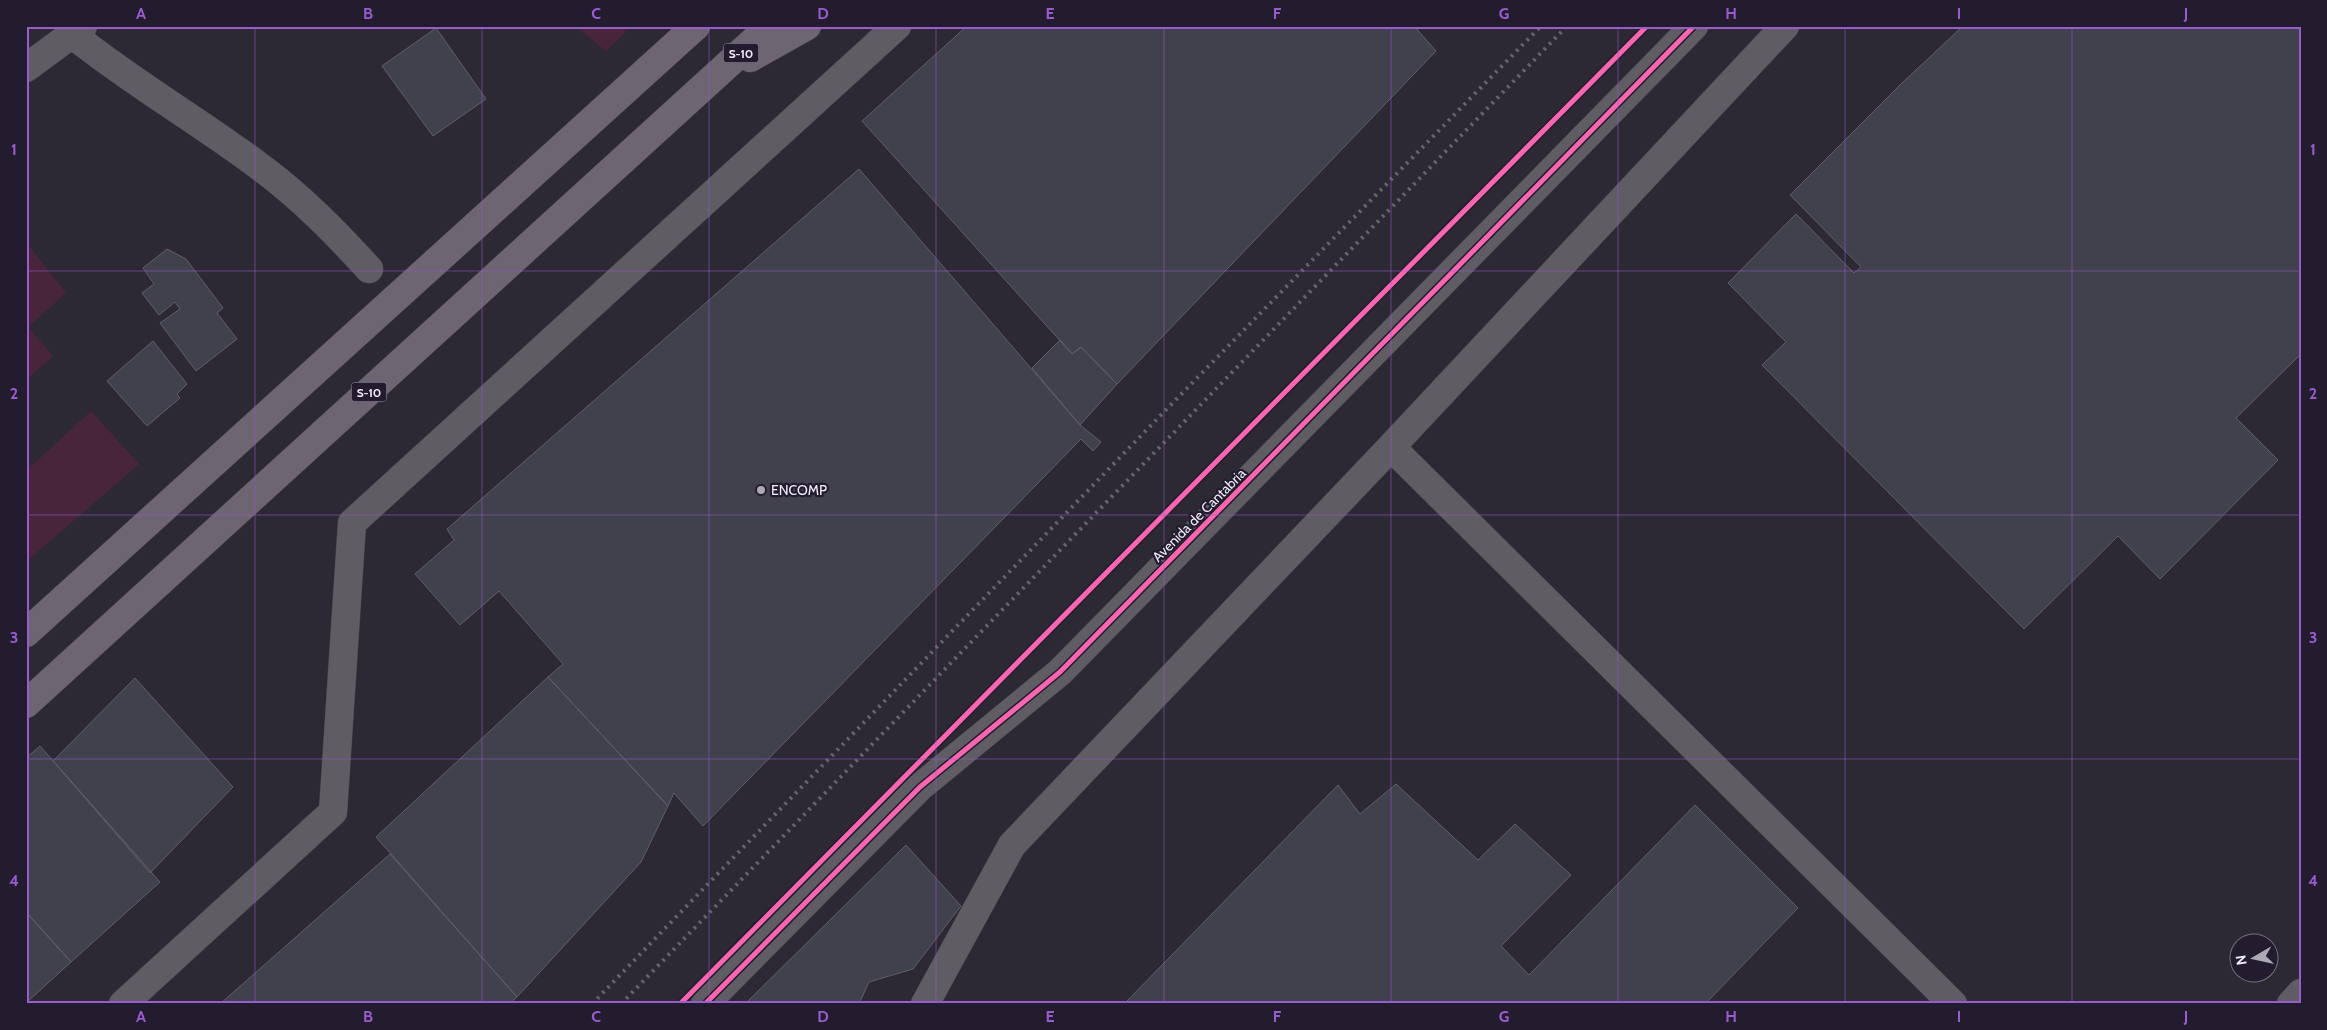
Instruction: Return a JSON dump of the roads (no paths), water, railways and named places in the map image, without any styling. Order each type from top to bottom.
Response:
[{"type":"highway","points":[[26,633],[696,26]]},
{"type":"highway","name":"S-10","points":[[26,704],[770,26]]},
{"type":"highway","points":[[712,79],[807,26]]},
{"type":"street","points":[[124,1004],[332,812],[352,523],[897,26]]},
{"type":"street","name":"Avenida de Cantabria","points":[[705,1004],[920,788],[1060,672],[1694,26]]},
{"type":"street","points":[[926,1004],[1012,845],[1390,447],[1785,26]]},
{"type":"street","points":[[26,68],[78,31],[113,67],[264,170],[320,216],[369,269]]},
{"type":"street","points":[[1390,447],[1953,1004]]},
{"type":"street","points":[[2291,1004],[2301,993]]},
{"type":"railway","points":[[592,1004],[1158,418],[1541,26]]},
{"type":"railway","points":[[621,1004],[1567,26]]},
{"type":"place","name":"ENCOMP","points":[[761,490]]}]
